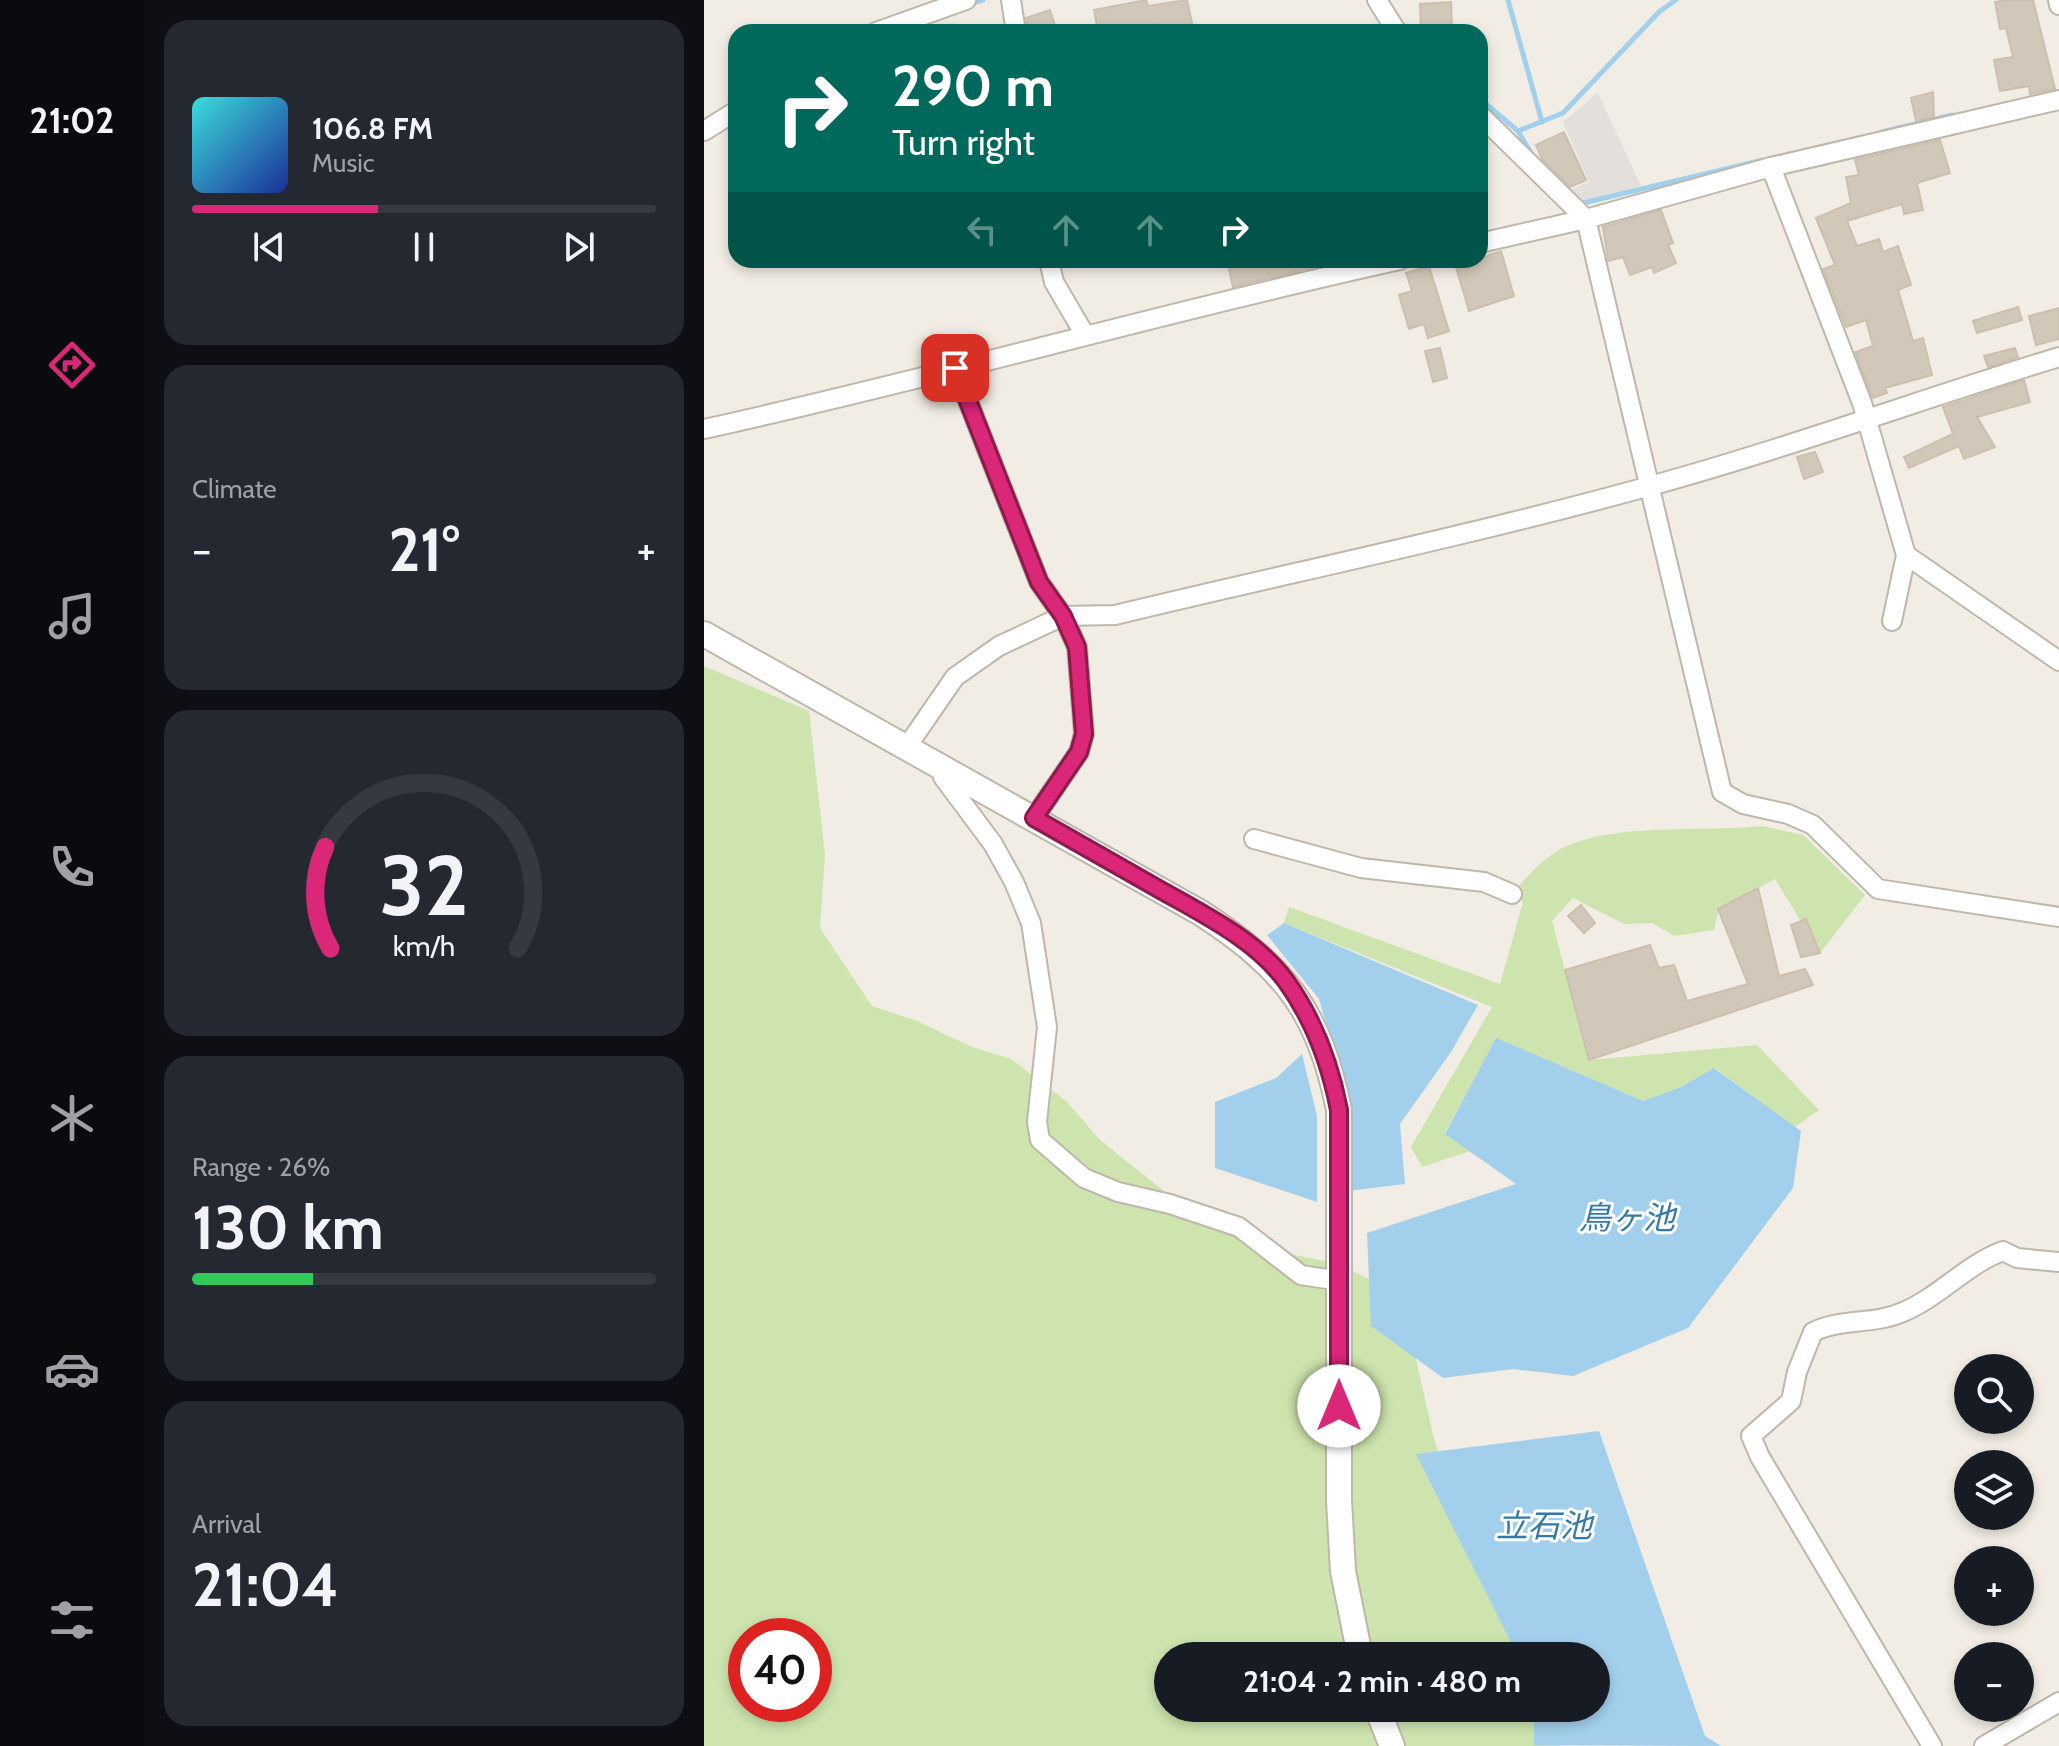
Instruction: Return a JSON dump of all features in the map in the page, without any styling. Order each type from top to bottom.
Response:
[{"type":"street","points":[[898,24],[966,0]]},
{"type":"street","points":[[1011,0],[1015,24]]},
{"type":"street","points":[[1377,0],[1392,24]]},
{"type":"street","points":[[1488,241],[1586,219],[1771,167],[2059,100]]},
{"type":"street","points":[[704,131],[728,116]]},
{"type":"street","points":[[1488,123],[1586,219],[1722,792],[1743,804],[1788,814],[1813,825],[1878,889],[2059,917]]},
{"type":"street","points":[[1771,167],[1867,422],[1906,555],[1892,621]]},
{"type":"street","points":[[1051,268],[1054,282],[1085,335]]},
{"type":"street","points":[[704,429],[818,405],[1085,335],[1366,268]]},
{"type":"street","points":[[906,748],[955,677],[999,646],[1063,616],[1115,615],[1649,487],[1867,422],[1949,389],[2059,357]]},
{"type":"street","points":[[955,368],[1039,582],[1063,616],[1077,647],[1084,734],[1079,752],[1034,818]]},
{"type":"street","points":[[1906,555],[2059,661]]},
{"type":"street","points":[[704,634],[1201,913],[1251,946],[1284,978],[1308,1016],[1329,1062],[1339,1110],[1340,1514],[1343,1571],[1357,1642]]},
{"type":"street","points":[[945,769],[943,777],[948,789],[993,844],[1014,882],[1031,923],[1047,1027],[1037,1122],[1040,1140],[1084,1178],[1118,1192],[1239,1227],[1301,1275],[1340,1281]]},
{"type":"street","points":[[1254,839],[1361,868],[1484,882],[1512,894]]},
{"type":"street","points":[[1932,1746],[1760,1457],[1751,1436],[1791,1401],[1797,1372],[1813,1332],[1829,1324],[1898,1314],[1928,1301],[1990,1256],[2003,1251],[2017,1258],[2059,1262]]},
{"type":"street","points":[[1984,1746],[2059,1702]]},
{"type":"street","points":[[1383,1722],[1392,1746]]},
{"type":"green space","points":[[704,666],[809,711],[825,855],[820,928],[872,1006],[917,1021],[972,1047],[1011,1059],[1066,1101],[1100,1140],[1175,1200],[1285,1253],[1339,1264],[1369,1279],[1415,1355],[1434,1439],[1462,1521],[1527,1642],[1154,1642],[1154,1722],[1557,1722],[1560,1746],[704,1746]]},
{"type":"green space","points":[[1762,826],[1803,835],[1865,895],[1820,953],[1775,879],[1719,909],[1714,930],[1674,936],[1652,923],[1624,924],[1573,898],[1552,921],[1589,1060],[1757,1045],[1819,1110],[1795,1127],[1715,1068],[1681,1087],[1643,1101],[1496,1039],[1445,1133],[1470,1151],[1422,1167],[1411,1147],[1492,1007],[1284,923],[1289,907],[1500,984],[1523,902],[1512,894],[1551,855],[1572,844],[1623,832]]},
{"type":"shaded area","points":[[1598,93],[1641,186],[1563,211],[1556,196],[1589,182],[1563,122]]},
{"type":"water","points":[[1284,923],[1478,1005],[1451,1052],[1400,1124],[1405,1184],[1348,1191],[1351,1110],[1319,999],[1267,935]]},
{"type":"water","name":"鳥ヶ池","points":[[1496,1038],[1643,1101],[1681,1087],[1714,1068],[1801,1131],[1793,1188],[1688,1328],[1573,1376],[1513,1369],[1443,1378],[1371,1326],[1367,1233],[1516,1184],[1445,1134]]},
{"type":"water","points":[[1302,1054],[1317,1116],[1317,1202],[1215,1168],[1215,1102],[1276,1078]]},
{"type":"water","name":"立石池","points":[[1599,1431],[1705,1736],[1721,1746],[1534,1745],[1534,1722],[1610,1722],[1610,1642],[1511,1642],[1416,1454]]},
{"type":"building","points":[[1146,0],[1148,6],[1187,0],[1192,24],[1097,24],[1094,10]]},
{"type":"building","points":[[2033,0],[2055,89],[2030,94],[2029,86],[2000,91],[1994,60],[2013,57],[2006,28],[2000,29],[1995,2]]},
{"type":"building","points":[[1451,2],[1452,24],[1421,24],[1420,4]]},
{"type":"building","points":[[1050,10],[1054,24],[1027,24],[1026,18]]},
{"type":"building","points":[[1933,92],[1934,117],[1916,121],[1911,98]]},
{"type":"building","points":[[1564,132],[1586,180],[1570,187],[1542,159],[1536,145]]},
{"type":"building","points":[[1940,140],[1950,173],[1917,183],[1923,210],[1904,214],[1902,204],[1847,221],[1857,246],[1879,239],[1883,252],[1898,246],[1911,285],[1898,290],[1913,341],[1923,338],[1932,375],[1885,388],[1887,393],[1873,398],[1855,352],[1873,346],[1866,320],[1846,327],[1823,269],[1835,265],[1816,218],[1851,203],[1846,177],[1859,175],[1855,160]]},
{"type":"building","points":[[1661,210],[1673,243],[1668,245],[1676,263],[1654,273],[1652,267],[1630,275],[1623,257],[1608,261],[1603,227]]},
{"type":"building","points":[[1501,251],[1514,296],[1469,311],[1456,268],[1488,268],[1488,256]]},
{"type":"building","points":[[1229,268],[1311,268],[1233,287]]},
{"type":"building","points":[[1430,268],[1449,331],[1428,338],[1424,324],[1409,329],[1399,295],[1412,291],[1406,273]]},
{"type":"building","points":[[2018,307],[2022,320],[1977,333],[1973,321]]},
{"type":"building","points":[[2059,308],[2059,339],[2036,345],[2029,316]]},
{"type":"building","points":[[1440,348],[1447,378],[1433,382],[1425,351]]},
{"type":"building","points":[[2015,348],[2018,357],[1988,367],[1984,356]]},
{"type":"building","points":[[2024,380],[2030,402],[1977,417],[1995,447],[1964,459],[1959,446],[1909,468],[1904,457],[1953,434],[1943,407]]},
{"type":"building","points":[[1815,452],[1823,472],[1804,479],[1797,457]]},
{"type":"building","points":[[1758,888],[1779,976],[1805,969],[1813,985],[1589,1060],[1565,970],[1650,945],[1659,968],[1674,965],[1687,1001],[1748,984],[1718,909]]},
{"type":"building","points":[[1581,905],[1595,923],[1584,933],[1568,916]]},
{"type":"building","points":[[1806,919],[1820,953],[1801,957],[1791,925]]},
{"type":"waterway","points":[[968,5],[983,0]]},
{"type":"waterway","points":[[1508,0],[1542,122]]},
{"type":"waterway","points":[[1518,131],[1563,113],[1660,11],[1676,0]]},
{"type":"waterway","points":[[1488,106],[1518,131],[1533,156]]},
{"type":"waterway","points":[[1882,132],[1952,115]]},
{"type":"waterway","points":[[1579,204],[1763,160]]},
{"type":"route","points":[[955,368],[1039,582],[1063,616],[1077,647],[1084,734],[1079,752],[1034,818],[1201,913],[1251,946],[1284,978],[1308,1016],[1329,1062],[1339,1110],[1339,1406]]}]
